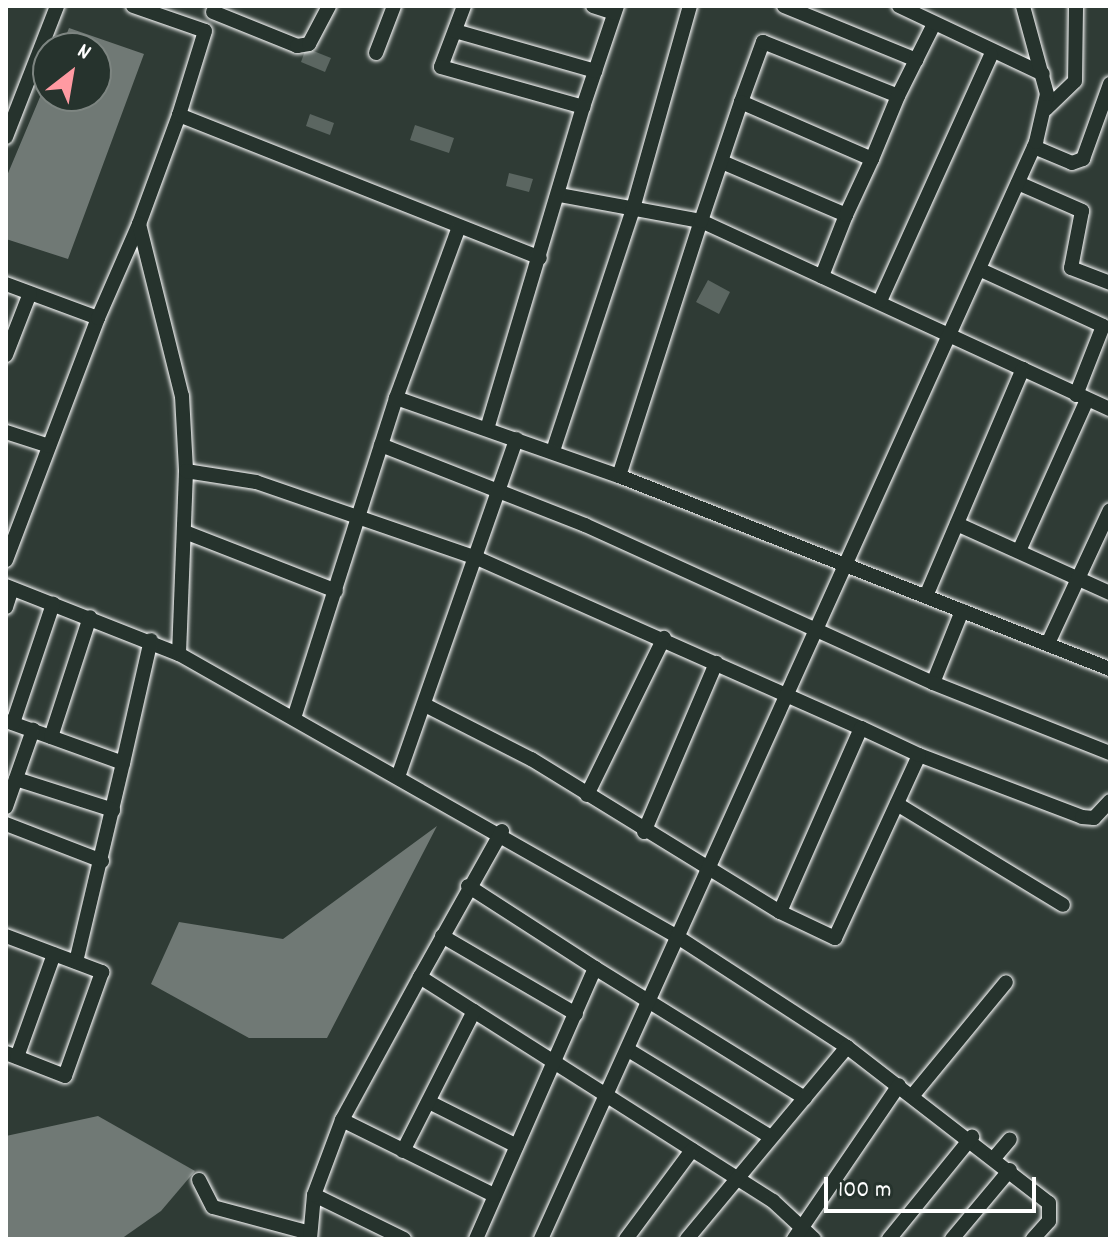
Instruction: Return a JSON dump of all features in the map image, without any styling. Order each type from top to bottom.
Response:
[{"type":"street","points":[[7,132],[57,6]]},
{"type":"street","points":[[133,6],[205,31]]},
{"type":"street","points":[[6,560],[98,318],[139,224],[215,9],[297,46],[309,44],[329,6]]},
{"type":"street","points":[[376,53],[394,6]]},
{"type":"street","points":[[464,6],[441,67],[583,107]]},
{"type":"street","points":[[487,429],[583,107],[616,9],[593,6]]},
{"type":"street","points":[[553,451],[632,212],[690,6]]},
{"type":"street","points":[[784,6],[916,60]]},
{"type":"street","points":[[899,6],[991,55],[1043,74]]},
{"type":"street","points":[[541,1239],[630,1051],[676,936],[983,271],[1034,147],[1046,109],[1043,74],[1023,6]]},
{"type":"street","points":[[1046,109],[1075,81],[1076,6]]},
{"type":"street","points":[[822,276],[898,96],[934,24]]},
{"type":"street","points":[[455,31],[595,71]]},
{"type":"street","points":[[619,476],[701,221],[763,42],[898,96]]},
{"type":"street","points":[[880,301],[991,55]]},
{"type":"street","points":[[1034,147],[1072,163],[1083,159],[1110,84]]},
{"type":"street","points":[[741,102],[872,159]]},
{"type":"street","points":[[179,115],[540,258]]},
{"type":"street","points":[[722,162],[846,215]]},
{"type":"street","points":[[1018,183],[1082,211],[1071,268],[1110,283]]},
{"type":"street","points":[[559,195],[632,212],[701,221],[1110,409]]},
{"type":"street","points":[[139,224],[182,396],[186,471],[179,654]]},
{"type":"street","points":[[294,718],[396,398],[459,227]]},
{"type":"street","points":[[983,271],[1103,326],[1082,397],[1019,551]]},
{"type":"street","points":[[6,284],[98,318]]},
{"type":"street","points":[[6,355],[30,293]]},
{"type":"street","points":[[926,596],[1023,369]]},
{"type":"street","points":[[396,398],[553,451],[962,611],[1050,639],[1110,669]]},
{"type":"street","points":[[6,432],[49,446]]},
{"type":"street","points":[[399,774],[427,706],[479,559],[516,439]]},
{"type":"street","points":[[381,445],[499,490],[933,683],[1110,753]]},
{"type":"street","points":[[186,471],[256,482],[359,515],[479,559],[664,638],[919,755],[1082,817],[1094,818],[1110,801]]},
{"type":"street","points":[[1050,639],[1075,579],[1110,510]]},
{"type":"street","points":[[957,524],[1110,593]]},
{"type":"street","points":[[185,532],[336,591]]},
{"type":"street","points":[[6,607],[9,588],[151,640],[502,831],[676,936],[847,1047],[972,1137],[1052,1212],[1033,1239]]},
{"type":"street","points":[[53,604],[9,722],[123,763]]},
{"type":"street","points":[[933,683],[962,611]]},
{"type":"street","points":[[51,737],[90,617]]},
{"type":"street","points":[[587,795],[664,638]]},
{"type":"street","points":[[76,962],[102,861],[151,640]]},
{"type":"street","points":[[644,832],[716,663]]},
{"type":"street","points":[[427,706],[587,795],[707,871],[780,912],[835,938],[919,755]]},
{"type":"street","points":[[780,912],[861,728]]},
{"type":"street","points":[[6,807],[33,730]]},
{"type":"street","points":[[16,779],[113,810]]},
{"type":"street","points":[[897,804],[1063,905]]},
{"type":"street","points":[[6,824],[102,861]]},
{"type":"street","points":[[199,1180],[213,1207],[310,1236],[314,1195],[342,1120],[468,886],[502,831]]},
{"type":"street","points":[[468,886],[649,1003],[805,1098]]},
{"type":"street","points":[[6,936],[76,962],[102,972],[65,1076],[12,1055],[54,954]]},
{"type":"street","points":[[442,936],[576,1014]]},
{"type":"street","points":[[476,1239],[595,968]]},
{"type":"street","points":[[420,977],[736,1177],[798,1233],[814,1239]]},
{"type":"street","points":[[913,1095],[1006,982]]},
{"type":"street","points":[[403,1151],[474,1011]]},
{"type":"street","points":[[687,1239],[847,1047]]},
{"type":"street","points":[[630,1051],[771,1137]]},
{"type":"street","points":[[798,1233],[899,1085]]},
{"type":"street","points":[[429,1102],[517,1146]]},
{"type":"street","points":[[342,1120],[494,1195]]},
{"type":"street","points":[[889,1239],[972,1137]]},
{"type":"street","points":[[995,1157],[1010,1139]]},
{"type":"street","points":[[626,1239],[692,1150]]},
{"type":"street","points":[[952,1239],[1010,1170]]},
{"type":"street","points":[[314,1195],[381,1234],[404,1239]]},
{"type":"shaded area","points":[[112,43],[144,54],[68,259],[6,239],[6,178],[34,112],[112,112]]},
{"type":"shaded area","points":[[437,826],[327,1038],[249,1038],[151,984],[179,922],[283,939]]},
{"type":"shaded area","points":[[98,1116],[195,1171],[161,1211],[121,1239],[6,1239],[6,1136]]},
{"type":"building","points":[[306,48],[331,58],[325,72],[301,62]]},
{"type":"building","points":[[310,114],[334,123],[330,135],[306,126]]},
{"type":"building","points":[[415,125],[454,138],[449,153],[410,140]]},
{"type":"building","points":[[509,173],[533,179],[529,192],[506,186]]},
{"type":"building","points":[[708,280],[730,292],[719,314],[696,302]]}]
